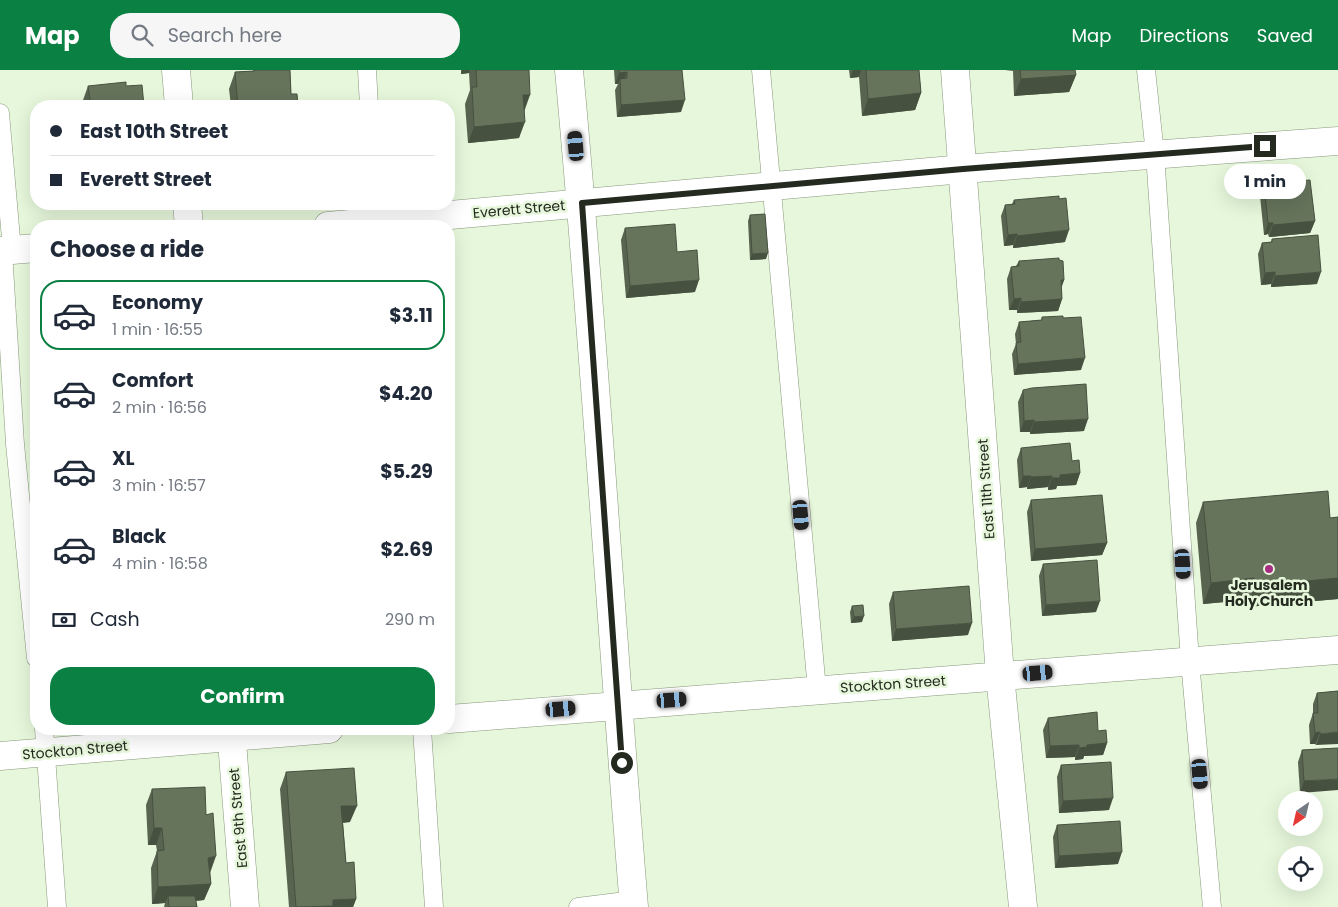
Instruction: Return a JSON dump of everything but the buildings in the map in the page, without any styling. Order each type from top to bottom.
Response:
[{"type":"street","points":[[176,70],[178,100]]},
{"type":"street","points":[[569,70],[582,203],[617,705],[634,904]]},
{"type":"street","name":"East 11th Street","points":[[955,70],[1000,676],[1023,907]]},
{"type":"street","name":"Everett Street","points":[[360,220],[376,217],[582,203],[963,169],[1338,141]]},
{"type":"street","name":"Stockton Street","points":[[455,718],[1338,650]]},
{"type":"street","name":"Stockton Street","points":[[0,756],[46,740],[178,735]]},
{"type":"street","name":"East 9th Street","points":[[231,735],[245,907]]},
{"type":"lane","points":[[367,70],[369,100]]},
{"type":"lane","points":[[761,70],[817,690]]},
{"type":"lane","points":[[1146,70],[1155,154],[1190,661],[1212,907]]},
{"type":"lane","points":[[0,113],[13,250],[15,444],[30,597]]},
{"type":"lane","points":[[422,735],[434,907]]},
{"type":"lane","points":[[46,740],[57,907]]},
{"type":"lane","points":[[578,907],[634,904]]},
{"type":"place","name":"Jerusalem Holy Church","points":[[1269,569]]},
{"type":"route","points":[[622,763],[582,203],[963,169],[1265,146]]}]
